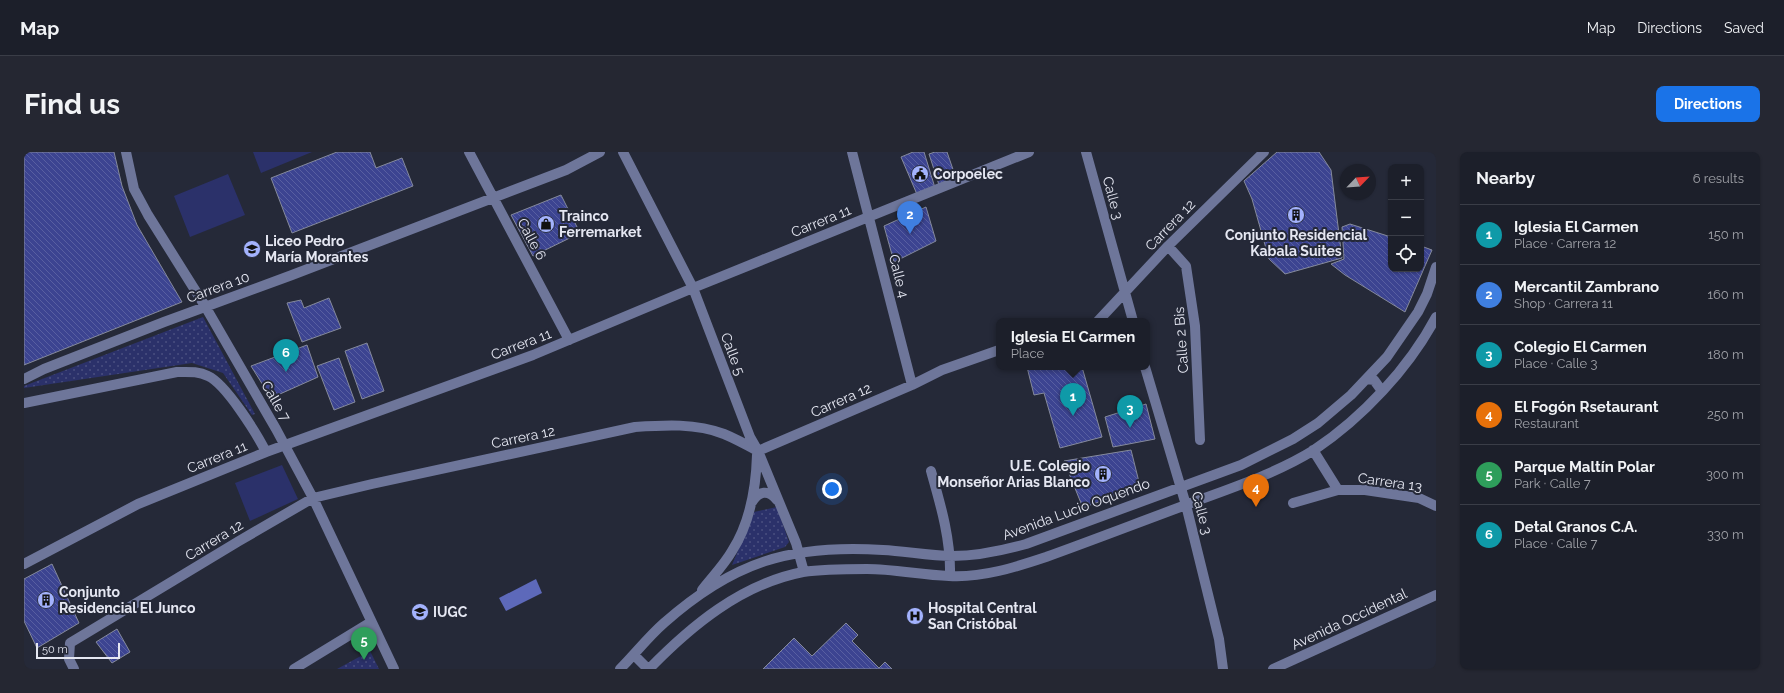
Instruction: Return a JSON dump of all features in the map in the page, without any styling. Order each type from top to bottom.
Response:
[{"type":"street","name":"Calle 7","points":[[126,152],[134,189],[148,215],[205,306],[314,498],[394,669]]},
{"type":"street","name":"Calle 6","points":[[469,152],[570,340]]},
{"type":"street","name":"Carrera 10","points":[[24,378],[205,306],[292,275],[566,170],[600,152]]},
{"type":"street","name":"Calle 5","points":[[623,152],[693,288],[750,437],[758,451],[780,505],[804,572]]},
{"type":"street","name":"Calle 4","points":[[852,152],[912,385]]},
{"type":"street","name":"Carrera 11","points":[[24,564],[138,504],[266,452],[482,374],[570,340],[693,288],[1029,152]]},
{"type":"street","name":"Calle 3","points":[[1086,152],[1132,318]]},
{"type":"street","name":"Carrera 12","points":[[1101,318],[1168,246],[1264,152]]},
{"type":"street","name":"Calle 2 Bis","points":[[1168,246],[1186,266],[1188,273],[1195,326],[1200,440]]},
{"type":"street","name":"Avenida Lucio Oquendo","points":[[620,669],[663,624],[698,595],[736,572],[774,557],[821,549],[882,550],[951,556],[996,552],[1026,544],[1180,486],[1241,465],[1293,439],[1318,423],[1351,395],[1367,379],[1387,357],[1409,326],[1427,294],[1436,267]]},
{"type":"street","points":[[634,655],[648,669],[708,615],[732,600],[765,584],[804,572],[868,569],[950,576],[985,574],[1021,566],[1249,481],[1313,450],[1362,412],[1382,391],[1420,343],[1436,317]]},
{"type":"street","name":"Carrera 12","points":[[74,669],[69,659],[70,643],[314,498],[635,427],[670,425],[698,428],[724,434],[758,451],[912,385],[942,370],[996,351]]},
{"type":"street","name":"Calle 3","points":[[1146,370],[1186,505],[1219,638],[1223,669]]},
{"type":"street","points":[[24,403],[177,372],[196,372],[209,376],[220,384],[252,428],[266,452]]},
{"type":"street","points":[[1367,379],[1374,380],[1382,391]]},
{"type":"street","name":"Carrera 13","points":[[1313,450],[1338,490]]},
{"type":"street","points":[[698,595],[732,551],[745,524],[751,504],[756,477],[758,451]]},
{"type":"street","points":[[931,471],[940,500],[951,556],[950,576]]},
{"type":"street","name":"Carrera 13","points":[[1294,503],[1338,490],[1365,490],[1419,498],[1436,506]]},
{"type":"street","points":[[751,504],[756,496],[764,492],[773,495],[780,505]]},
{"type":"street","name":"Avenida Occidental","points":[[1274,669],[1436,595]]},
{"type":"street","points":[[294,669],[371,622]]},
{"type":"shaded area","points":[[253,152],[312,152],[261,173]]},
{"type":"shaded area","points":[[228,174],[245,215],[190,237],[174,196]]},
{"type":"shaded area","points":[[203,317],[255,414],[252,415],[223,373],[192,363],[24,388],[24,386]]},
{"type":"shaded area","points":[[282,465],[298,499],[250,521],[235,483]]},
{"type":"shaded area","points":[[777,507],[789,542],[785,547],[732,565],[754,512]]},
{"type":"shaded area","points":[[370,651],[379,669],[337,669]]},
{"type":"water","points":[[536,579],[542,593],[506,611],[499,598]]},
{"type":"building","points":[[24,152],[114,152],[122,186],[137,225],[182,302],[24,365]]},
{"type":"building","points":[[337,152],[370,152],[376,168],[402,158],[413,186],[292,233],[271,178]]},
{"type":"building","name":"Corpoelec","points":[[913,152],[924,152],[936,191],[919,199],[901,157]]},
{"type":"building","points":[[935,152],[947,152],[958,184],[941,191],[929,154]]},
{"type":"building","name":"Conjunto Residencial Kabala Suites","points":[[1277,152],[1319,152],[1331,170],[1342,258],[1285,274],[1269,259],[1252,199],[1244,181]]},
{"type":"building","name":"Trainco Ferremarket","points":[[561,195],[580,233],[533,256],[511,215]]},
{"type":"building","points":[[926,207],[936,241],[894,262],[884,226]]},
{"type":"building","points":[[1350,224],[1388,236],[1388,272],[1422,272],[1405,312],[1345,275],[1331,264],[1344,259],[1342,227]]},
{"type":"building","points":[[1424,247],[1432,250],[1424,268]]},
{"type":"building","points":[[329,298],[341,328],[302,342],[287,303],[301,300],[304,308]]},
{"type":"building","points":[[367,343],[384,391],[362,399],[345,351]]},
{"type":"building","points":[[307,345],[318,377],[271,398],[251,366]]},
{"type":"building","points":[[339,358],[355,402],[334,410],[317,366]]},
{"type":"building","points":[[1028,370],[1083,370],[1102,437],[1060,448],[1044,393],[1034,395]]},
{"type":"building","points":[[1146,404],[1155,439],[1113,447],[1105,417]]},
{"type":"building","name":"U.E. Colegio Monseñor Arias Blanco","points":[[1131,450],[1140,486],[1083,508],[1064,461]]},
{"type":"building","name":"Conjunto Residencial El Junco","points":[[52,564],[79,623],[37,648],[24,621],[24,579]]},
{"type":"building","points":[[846,623],[858,635],[852,641],[879,668],[885,662],[892,669],[763,669],[794,638],[812,656]]},
{"type":"building","points":[[117,629],[130,652],[112,663],[96,642]]},
{"type":"place","name":"Corpoelec","points":[[920,174]]},
{"type":"place","name":"Conjunto Residencial Kabala Suites","points":[[1296,215]]},
{"type":"place","name":"Trainco Ferremarket","points":[[546,224]]},
{"type":"place","name":"Mercantil Zambrano","points":[[910,234]]},
{"type":"place","name":"Liceo Pedro María Morantes","points":[[252,249]]},
{"type":"place","name":"Detal Granos C.A.","points":[[286,372]]},
{"type":"place","name":"Iglesia El Carmen","points":[[1073,416]]},
{"type":"place","name":"Colegio El Carmen","points":[[1130,428]]},
{"type":"place","name":"U.E. Colegio Monseñor Arias Blanco","points":[[1103,474]]},
{"type":"place","name":"El Fogón Rsetaurant","points":[[1256,507]]},
{"type":"place","name":"Conjunto Residencial El Junco","points":[[46,600]]},
{"type":"place","name":"IUGC","points":[[420,612]]},
{"type":"place","name":"Hospital Central San Cristóbal","points":[[915,616]]},
{"type":"place","name":"Parque Maltín Polar","points":[[364,660]]}]
